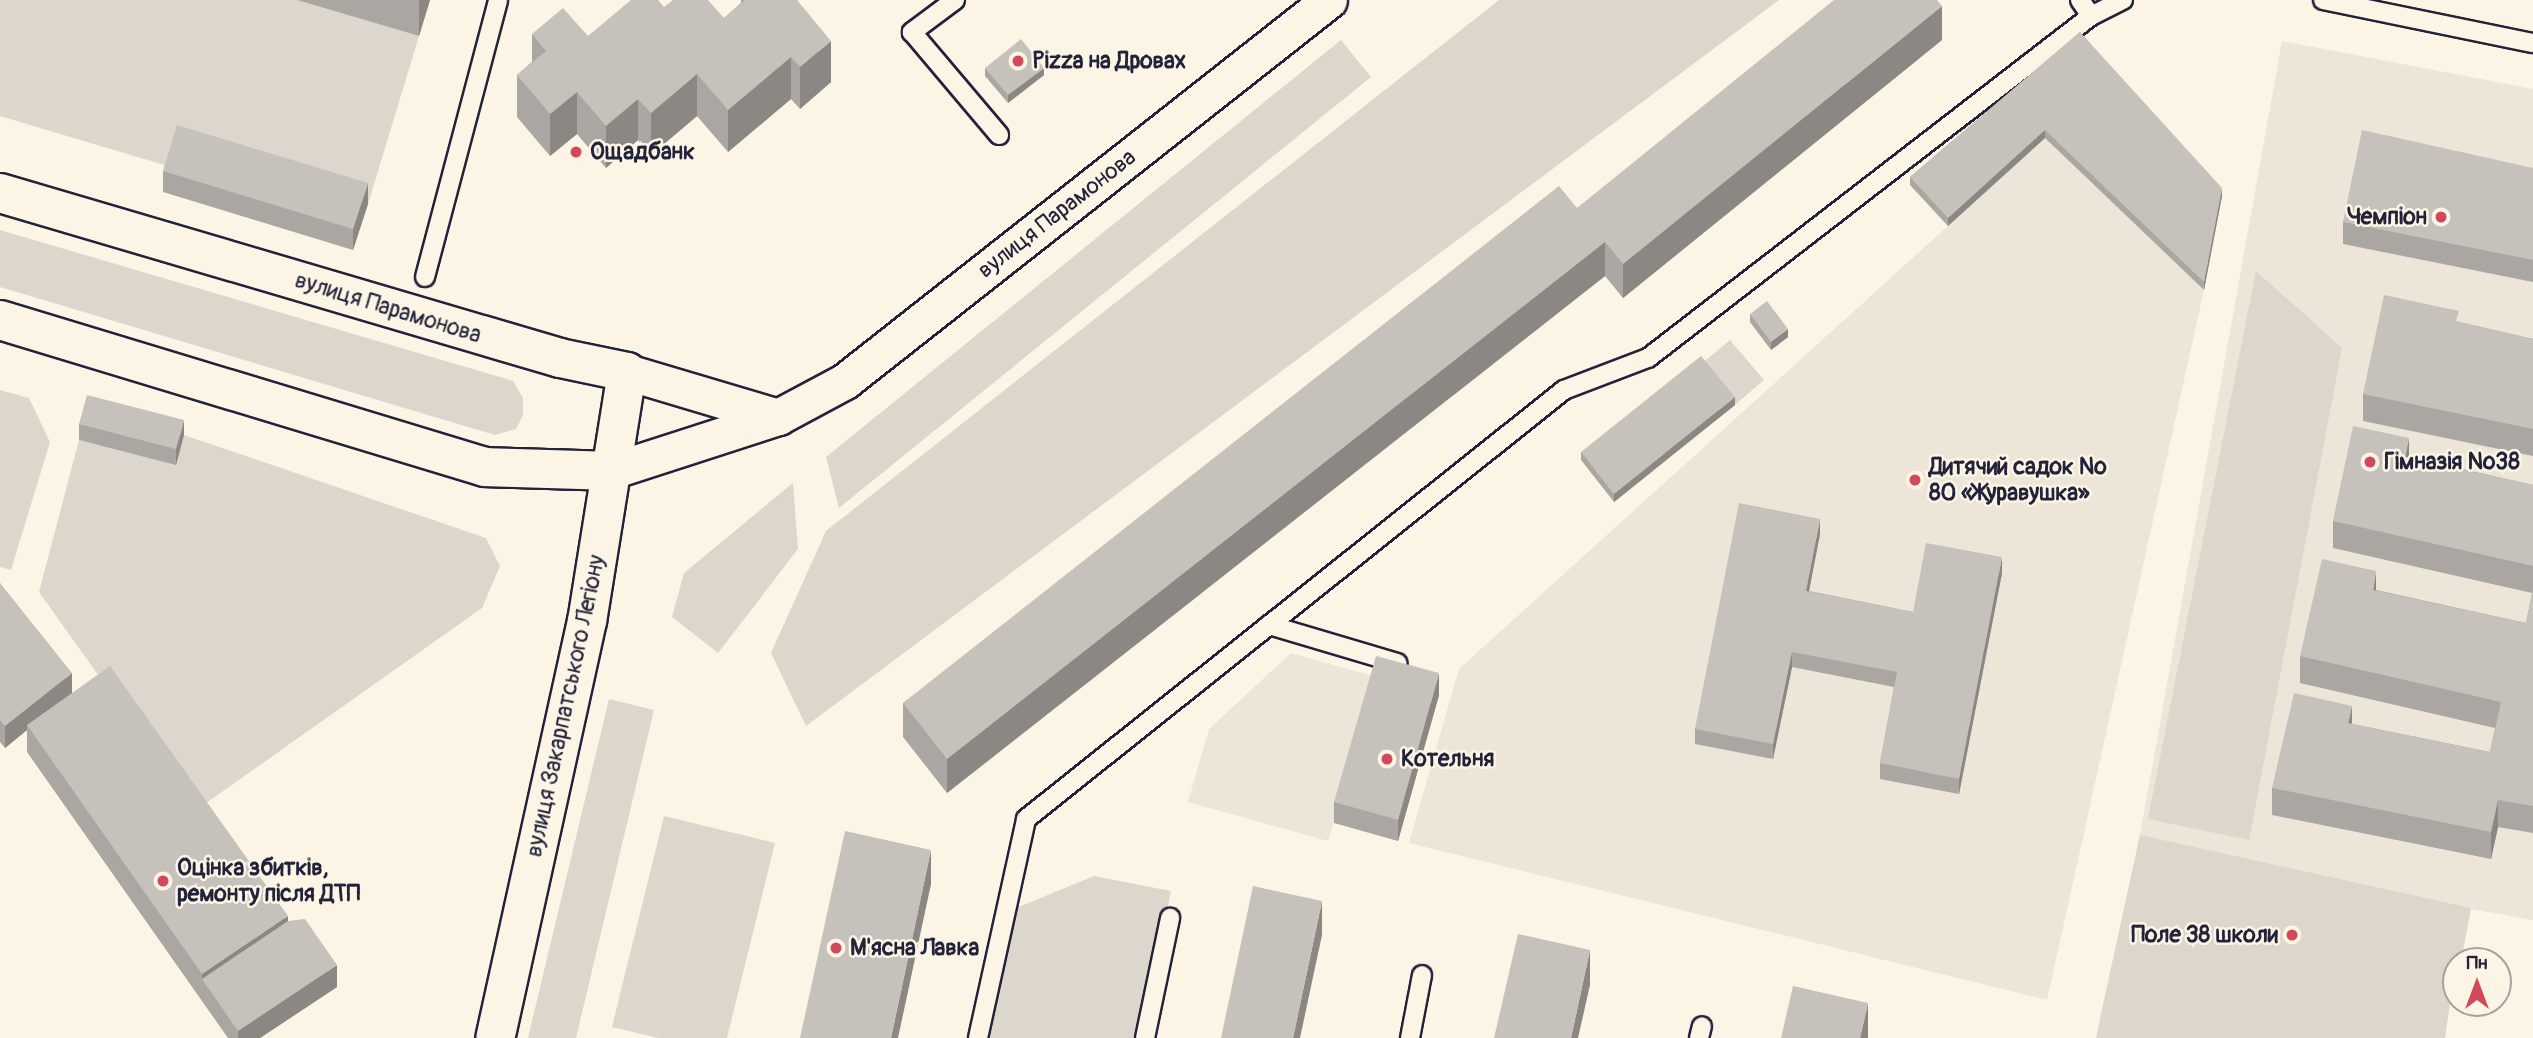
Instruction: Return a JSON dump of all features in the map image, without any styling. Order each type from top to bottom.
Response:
[{"type":"street","name":"вулиця Парамонова","points":[[0,320],[485,467],[611,471],[778,417],[845,381],[1329,0]]},
{"type":"street","name":"вулиця Парамонова","points":[[0,193],[560,358],[627,372],[778,417]]},
{"type":"street","name":"вулиця Закарпатського Легіону","points":[[495,1038],[587,621],[627,372]]},
{"type":"lane","points":[[425,277],[498,0]]},
{"type":"lane","points":[[955,0],[912,32],[999,135]]},
{"type":"lane","points":[[2080,0],[2091,16]]},
{"type":"lane","points":[[978,1038],[1026,819],[1564,390],[1648,358],[2091,16],[2123,0]]},
{"type":"lane","points":[[2323,0],[2533,43]]},
{"type":"lane","points":[[1269,625],[1422,670]]},
{"type":"lane","points":[[1145,1038],[1170,918]]},
{"type":"lane","points":[[1410,1038],[1422,975]]},
{"type":"shaded area","points":[[0,0],[297,0],[419,36],[368,204],[178,146],[171,167],[0,116]]},
{"type":"shaded area","points":[[1499,0],[1779,0],[806,726],[771,653],[826,531]]},
{"type":"shaded area","points":[[1341,40],[1371,77],[839,508],[826,457]]},
{"type":"shaded area","name":"Гімназія №38","points":[[2282,41],[2533,89],[2533,920],[2471,909],[2464,947],[2442,947],[2442,1017],[2448,1017],[2445,1038],[2193,1038],[2100,1018],[2140,835]]},
{"type":"shaded area","name":"Дитячий садок № 80 «Журавушка»","points":[[2045,138],[2204,290],[2047,1000],[1409,843],[1459,669]]},
{"type":"shaded area","points":[[0,230],[513,381],[523,398],[523,415],[516,429],[495,435],[0,287]]},
{"type":"shaded area","points":[[2256,271],[2342,348],[2249,840],[2148,819]]},
{"type":"shaded area","points":[[1730,340],[1764,380],[1735,405],[1701,364]]},
{"type":"shaded area","points":[[0,390],[29,398],[50,442],[11,570],[0,567]]},
{"type":"shaded area","points":[[184,435],[486,538],[500,566],[482,608],[195,811],[39,592],[79,440],[176,464]]},
{"type":"shaded area","points":[[793,483],[798,549],[718,653],[672,617],[684,573]]},
{"type":"shaded area","points":[[1291,653],[1376,677],[1328,841],[1188,802],[1209,729]]},
{"type":"shaded area","points":[[609,699],[654,710],[576,1038],[528,1038]]},
{"type":"shaded area","points":[[664,816],[775,843],[727,1038],[658,1038],[612,1027]]},
{"type":"shaded area","name":"Поле 38 школи","points":[[2140,835],[2471,908],[2464,947],[2442,947],[2442,1017],[2448,1017],[2445,1038],[2096,1038]]},
{"type":"shaded area","points":[[1094,876],[1171,891],[1141,1038],[978,1038],[1006,912]]},
{"type":"building","points":[[631,0],[658,0],[664,7],[673,0],[708,0],[724,18],[745,0],[797,0],[831,41],[800,67],[791,57],[728,110],[697,74],[651,113],[638,99],[606,126],[577,92],[550,114],[517,75],[546,51],[532,34],[563,8],[588,36]]},
{"type":"building","points":[[1834,0],[1937,0],[1942,6],[1623,264],[1605,242],[947,759],[903,703],[1559,186],[1577,208]]},
{"type":"building","points":[[2080,32],[2222,188],[2204,282],[2045,130],[1948,218],[1910,177]]},
{"type":"building","name":"Pizza на Дровах","points":[[1021,39],[1044,68],[1008,95],[985,68]]},
{"type":"building","points":[[177,125],[368,183],[353,229],[163,171]]},
{"type":"building","name":"Чемпіон","points":[[2362,130],[2533,168],[2533,260],[2343,222]]},
{"type":"building","name":"Гімназія №38","points":[[2384,295],[2459,311],[2456,321],[2533,339],[2533,429],[2363,394]]},
{"type":"building","points":[[1767,301],[1788,329],[1771,342],[1750,314]]},
{"type":"building","points":[[1701,356],[1735,397],[1614,494],[1581,452]]},
{"type":"building","points":[[87,395],[184,420],[176,449],[79,424]]},
{"type":"building","name":"Гімназія №38","points":[[2353,426],[2409,438],[2405,457],[2533,485],[2533,566],[2333,521]]},
{"type":"building","name":"Дитячий садок № 80 «Журавушка»","points":[[1739,503],[1820,519],[1806,591],[1913,612],[1926,543],[2002,557],[1959,779],[1880,763],[1897,672],[1792,652],[1773,744],[1695,729]]},
{"type":"building","points":[[2322,559],[2376,571],[2373,590],[2526,623],[2533,589],[2533,806],[2498,800],[2491,832],[2272,788],[2294,693],[2352,706],[2348,723],[2490,752],[2501,702],[2300,656]]},
{"type":"building","points":[[0,583],[72,673],[5,726],[0,720]]},
{"type":"building","name":"Котельня","points":[[1376,656],[1439,673],[1398,820],[1334,802]]},
{"type":"building","points":[[110,666],[288,916],[202,974],[27,725]]},
{"type":"building","points":[[845,831],[931,850],[891,1038],[800,1038]]},
{"type":"building","points":[[1253,886],[1322,901],[1293,1038],[1221,1038]]},
{"type":"building","points":[[305,919],[337,965],[238,1031],[202,979],[288,921]]},
{"type":"building","points":[[1518,934],[1590,950],[1571,1038],[1494,1038]]},
{"type":"building","points":[[1793,986],[1868,1003],[1860,1038],[1781,1038]]},
{"type":"place","name":"Pizza на Дровах","points":[[1018,61]]},
{"type":"place","name":"Ощадбанк","points":[[576,152]]},
{"type":"place","name":"Чемпіон","points":[[2441,217]]},
{"type":"place","name":"Гімназія №38","points":[[2370,462]]},
{"type":"place","name":"Дитячий садок № 80 «Журавушка»","points":[[1915,480]]},
{"type":"place","name":"Котельня","points":[[1387,759]]},
{"type":"place","name":"Оцінка збитків, ремонту після ДТП","points":[[163,881]]},
{"type":"place","name":"Поле 38 школи","points":[[2292,935]]},
{"type":"place","name":"М'ясна Лавка","points":[[836,948]]}]
